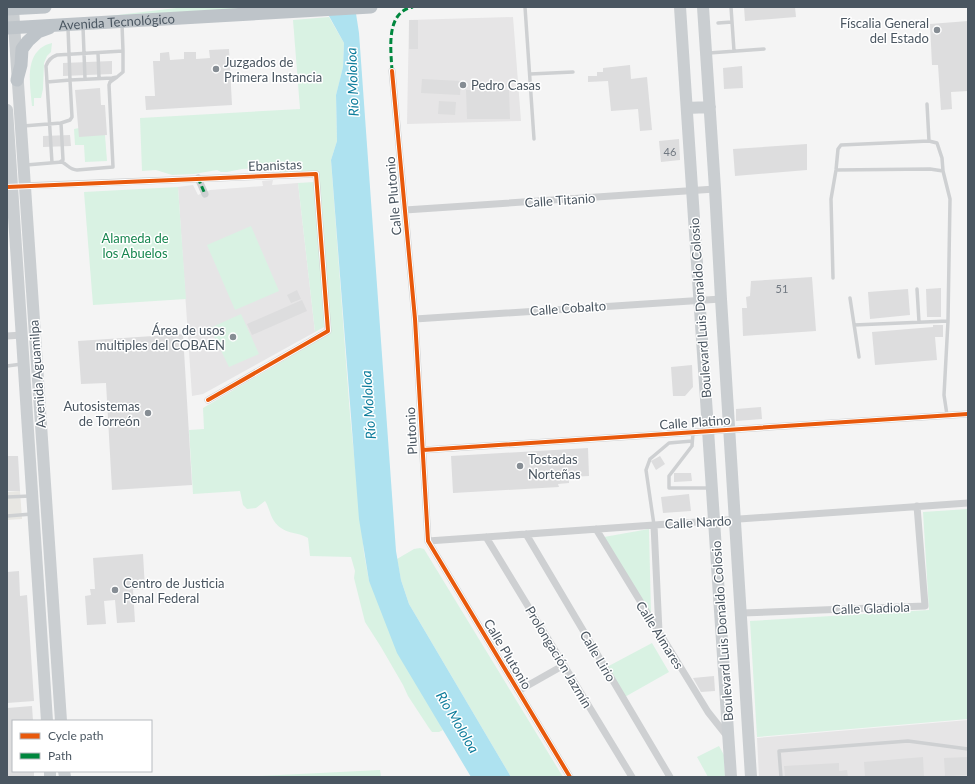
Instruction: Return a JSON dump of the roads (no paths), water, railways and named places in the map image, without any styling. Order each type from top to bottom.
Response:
[{"type":"highway","name":"Avenida Tecnológico","points":[[10,9],[45,7]]},
{"type":"highway","name":"Avenida Tecnológico","points":[[10,28],[371,7]]},
{"type":"highway","points":[[17,80],[21,66],[22,49],[28,41],[38,32],[62,25]]},
{"type":"main road","name":"Boulevard Luis Donaldo Colosio","points":[[680,7],[731,777]]},
{"type":"main road","name":"Boulevard Luis Donaldo Colosio","points":[[703,7],[729,430],[742,613],[751,777]]},
{"type":"main road","name":"Avenida Aguamilpa","points":[[10,9],[10,28],[17,80],[25,186],[61,720]]},
{"type":"main road","points":[[687,108],[710,107]]},
{"type":"main road","name":"Avenida Aguamilpa","points":[[7,110],[10,187],[22,335],[47,720]]},
{"type":"main road","points":[[33,315],[22,335],[36,361]]},
{"type":"street","name":"Calle Plutonio","points":[[392,71],[415,319]]},
{"type":"street","name":"Ebanistas","points":[[10,187],[316,174],[328,331],[208,400]]},
{"type":"street","points":[[198,178],[205,194]]},
{"type":"street","name":"Calle Titanio","points":[[405,210],[715,189]]},
{"type":"street","name":"Calle Cobalto","points":[[415,319],[721,299]]},
{"type":"street","name":"Plutonio","points":[[415,319],[428,541]]},
{"type":"street","points":[[7,336],[22,335]]},
{"type":"street","name":"Calle Platino","points":[[423,450],[968,414]]},
{"type":"street","name":"Calle Nardo","points":[[428,541],[968,503]]},
{"type":"street","name":"Calle Gladiola","points":[[742,613],[925,606],[917,506]]},
{"type":"street","points":[[654,525],[659,633]]},
{"type":"street","name":"Calle Almares","points":[[596,529],[708,712],[728,738]]},
{"type":"street","name":"Calle Lirio","points":[[526,534],[670,777]]},
{"type":"street","name":"Prolongación Jazmín","points":[[486,537],[632,777]]},
{"type":"street","name":"Calle Plutonio","points":[[428,541],[570,777]]},
{"type":"street","points":[[518,691],[564,665]]},
{"type":"lane","points":[[525,7],[534,139]]},
{"type":"lane","points":[[731,7],[734,51]]},
{"type":"lane","points":[[23,165],[59,162],[66,164],[74,170],[113,167],[109,85],[110,82],[123,72],[122,21]]},
{"type":"lane","points":[[718,23],[732,22]]},
{"type":"lane","points":[[82,24],[85,79]]},
{"type":"lane","points":[[20,126],[61,123],[70,120],[72,117],[69,54],[62,25]]},
{"type":"lane","points":[[706,53],[764,49]]},
{"type":"lane","points":[[52,163],[46,66],[49,59],[57,55],[123,51]]},
{"type":"lane","points":[[98,53],[99,78]]},
{"type":"lane","points":[[530,74],[574,72]]},
{"type":"lane","points":[[47,82],[116,77]]},
{"type":"lane","points":[[928,104],[929,141]]},
{"type":"lane","points":[[59,162],[63,160],[61,123]]},
{"type":"lane","points":[[833,278],[831,199],[838,149],[841,145],[929,141],[936,143],[939,148],[950,199],[948,321],[944,395],[947,415]]},
{"type":"lane","points":[[836,170],[930,169],[943,171]]},
{"type":"lane","points":[[917,289],[919,322]]},
{"type":"lane","points":[[850,298],[859,357]]},
{"type":"lane","points":[[854,326],[948,321]]},
{"type":"lane","points":[[7,366],[24,364]]},
{"type":"lane","points":[[693,433],[692,446],[669,476],[669,488],[712,488]]},
{"type":"lane","points":[[654,525],[646,470],[650,459],[668,443],[692,441]]},
{"type":"lane","points":[[7,497],[32,496]]},
{"type":"lane","points":[[7,516],[33,514]]},
{"type":"lane","points":[[781,777],[779,751],[908,741],[968,749]]},
{"type":"water","name":"Río Mololoa","points":[[324,7],[355,7],[359,33],[396,551],[401,580],[409,604],[511,777],[471,777],[397,653],[369,581],[359,519],[331,160],[337,141],[336,95],[343,67],[344,43]]},
{"type":"place","name":"Físcalia General del Estado","points":[[937,30]]},
{"type":"place","name":"Juzgados de Primera Instancia","points":[[216,69]]},
{"type":"place","name":"Pedro Casas","points":[[463,85]]},
{"type":"place","name":"Área de usos multiples del COBAEN","points":[[233,337]]},
{"type":"place","name":"Autosistemas de Torreón","points":[[148,413]]},
{"type":"place","name":"Tostadas Norteñas","points":[[520,466]]},
{"type":"place","name":"Centro de Justicia Penal Federal","points":[[115,590]]},
{"type":"park label","name":"Alameda de los Abuelos","points":[[135,246]]}]
